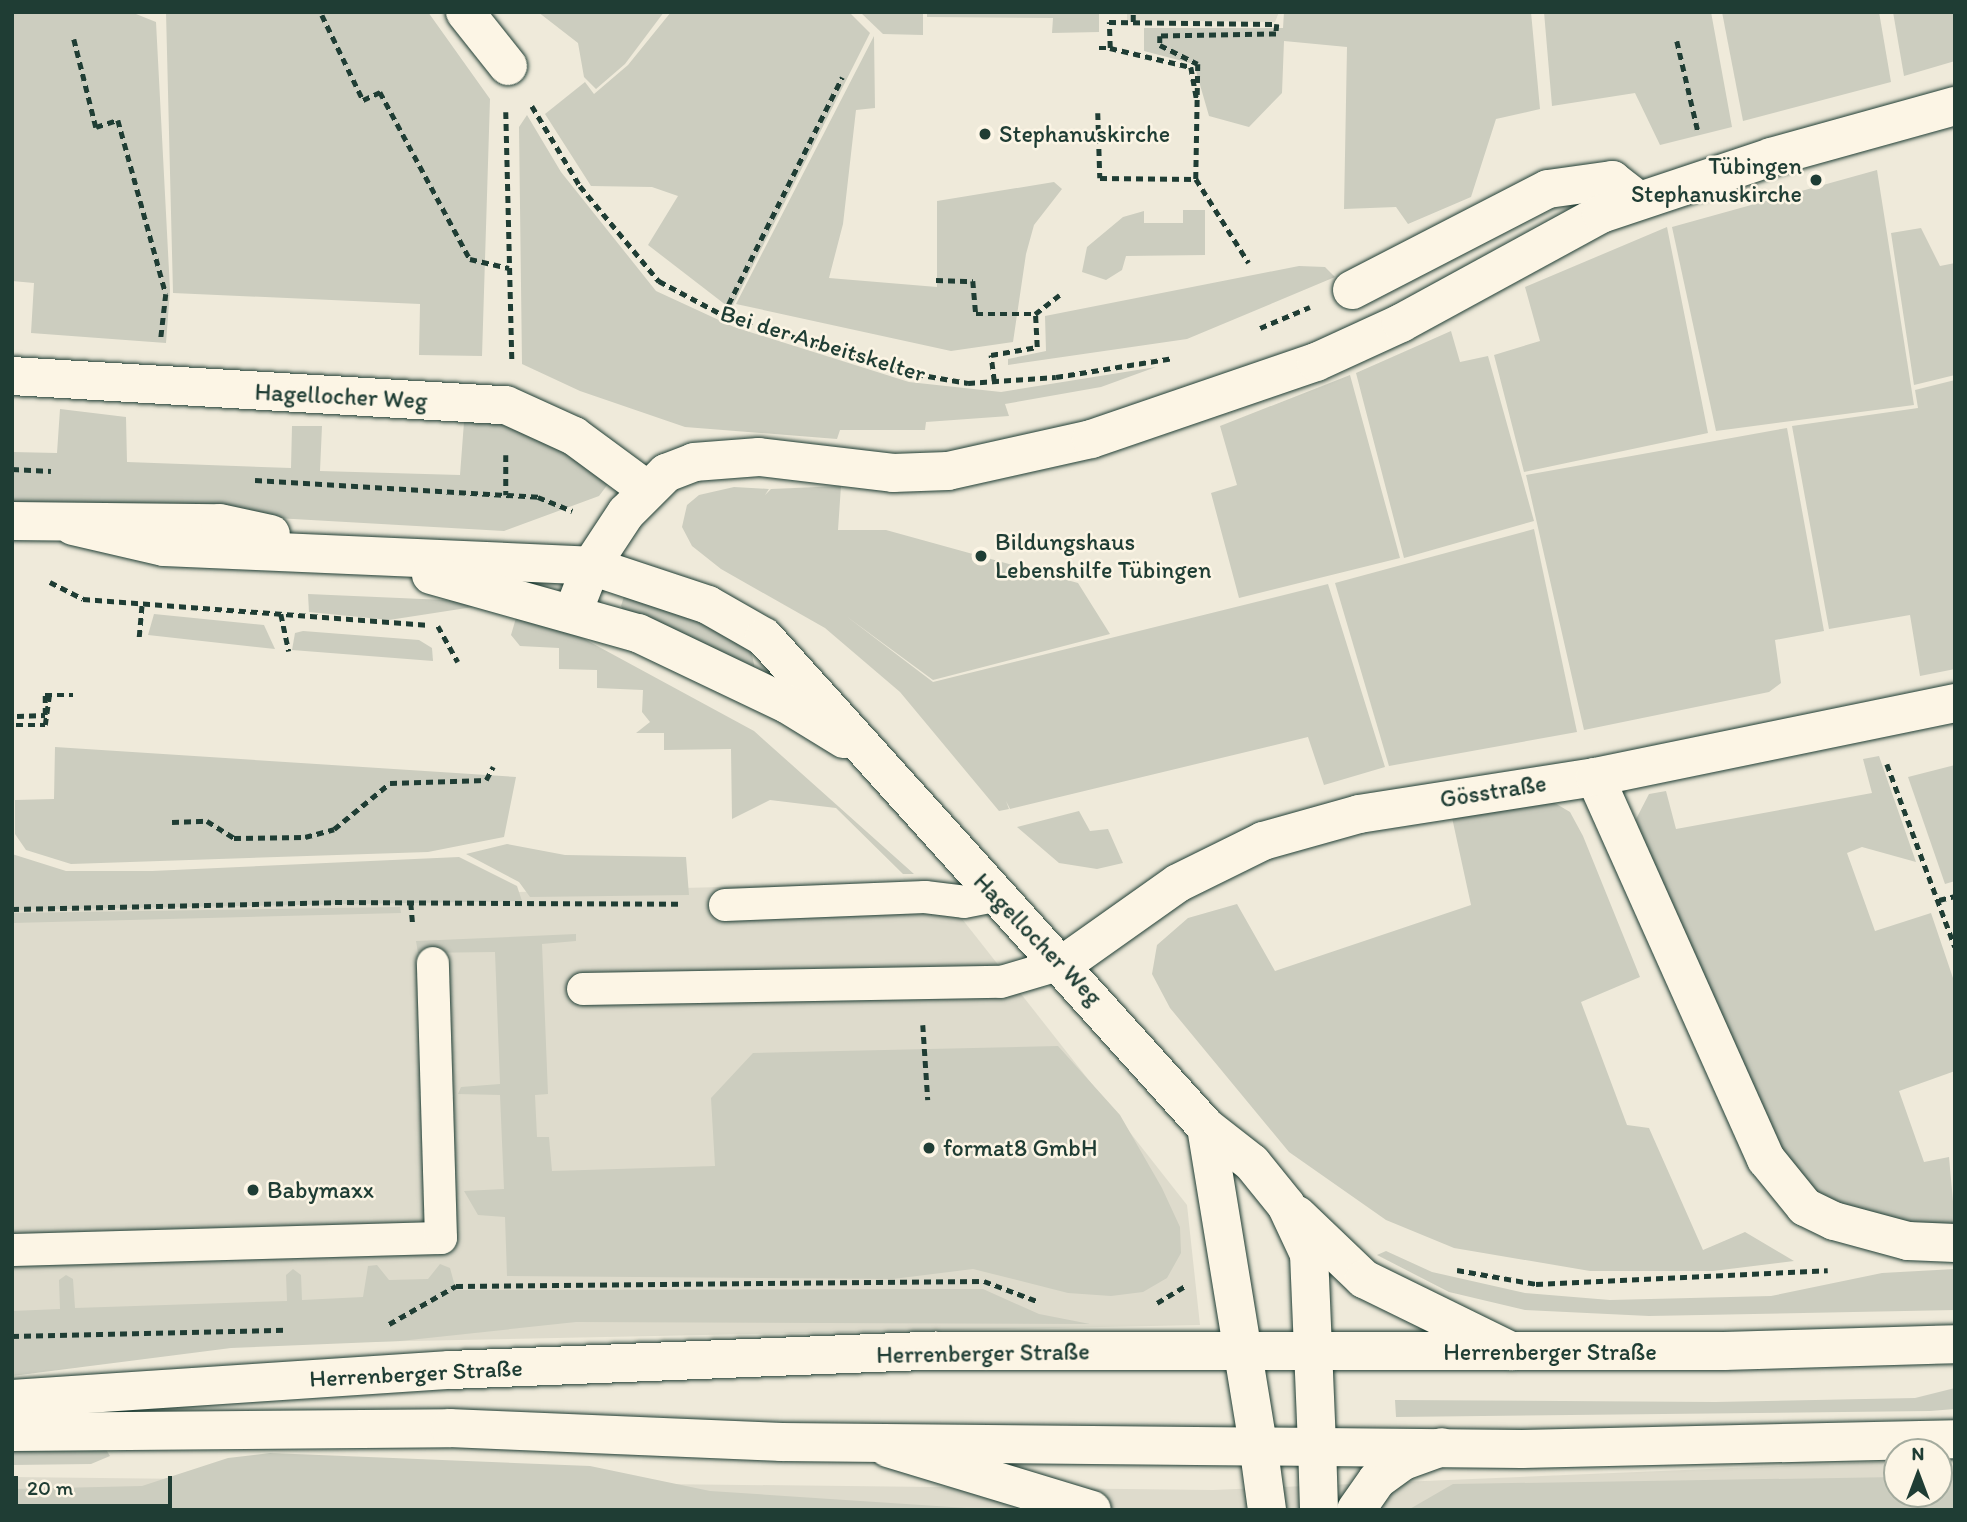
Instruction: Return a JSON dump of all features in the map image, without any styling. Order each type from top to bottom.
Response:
[{"type":"street","points":[[465,12],[508,66]]},
{"type":"street","points":[[575,610],[591,566],[646,489],[666,473],[727,458],[795,459],[893,473],[948,471],[1091,439],[1315,362],[1639,200],[1709,176],[1955,106]]},
{"type":"street","points":[[1352,290],[1548,190],[1612,180],[1639,200]]},
{"type":"street","name":"Hagellocher Weg","points":[[12,376],[506,405],[574,436],[646,489]]},
{"type":"street","name":"Hagellocher Weg","points":[[12,521],[73,526],[220,523],[575,610],[702,663],[867,753]]},
{"type":"street","name":"Hagellocher Weg","points":[[326,550],[591,566],[708,605],[764,637],[813,684],[867,753],[994,896],[1065,963],[1206,1127],[1252,1164],[1286,1205],[1309,1254],[1319,1510]]},
{"type":"street","name":"Gösstraße","points":[[1065,963],[1178,883],[1263,841],[1359,814],[1595,777],[1955,703]]},
{"type":"street","points":[[1595,777],[1766,1159],[1805,1207],[1834,1221],[1908,1241],[1955,1242]]},
{"type":"street","name":"Hagellocher Weg","points":[[1206,1127],[1234,1268],[1267,1510]]},
{"type":"street","points":[[1286,1205],[1364,1279],[1511,1352]]},
{"type":"street","name":"Herrenberger Straße","points":[[12,1399],[740,1358],[1511,1352],[1955,1344]]},
{"type":"street","name":"Herrenberger Straße","points":[[12,1432],[450,1428],[872,1443],[1670,1448],[1955,1439]]},
{"type":"street","points":[[872,1443],[1092,1510]]},
{"type":"street","points":[[1356,1510],[1377,1480],[1403,1461],[1443,1447]]},
{"type":"lane","points":[[725,905],[925,897],[964,902],[994,896]]},
{"type":"lane","points":[[12,1250],[442,1238],[433,963]]},
{"type":"lane","points":[[583,989],[1001,982],[1065,963]]},
{"type":"path","points":[[1133,12],[1133,22]]},
{"type":"path","points":[[322,15],[363,100],[380,92],[470,259],[509,268]]},
{"type":"path","points":[[1110,48],[1109,22],[1277,24],[1276,34],[1160,36],[1160,45],[1198,64],[1200,118],[1196,179],[1249,263]]},
{"type":"path","points":[[74,39],[96,127],[118,120],[166,293],[156,384]]},
{"type":"path","points":[[1677,41],[1709,176]]},
{"type":"path","points":[[1100,48],[1191,67],[1200,118]]},
{"type":"path","name":"Bei der Arbeitskelter","points":[[508,66],[552,143],[619,236],[659,281],[723,314],[905,372],[994,381],[1182,357]]},
{"type":"path","points":[[723,314],[842,77]]},
{"type":"path","points":[[1098,113],[1100,178],[1196,179]]},
{"type":"path","points":[[507,146],[512,359]]},
{"type":"path","points":[[936,280],[974,281],[976,314],[1035,314],[1059,295]]},
{"type":"path","points":[[1255,330],[1352,290]]},
{"type":"path","points":[[994,381],[991,355],[1037,347],[1035,314]]},
{"type":"path","points":[[12,469],[65,471]]},
{"type":"path","points":[[248,479],[538,497],[615,530]]},
{"type":"path","points":[[50,582],[83,599],[437,625],[448,617]]},
{"type":"path","points":[[139,637],[142,603]]},
{"type":"path","points":[[281,614],[289,651]]},
{"type":"path","points":[[437,625],[458,663]]},
{"type":"path","points":[[49,695],[73,695]]},
{"type":"path","points":[[18,716],[45,715],[49,695]]},
{"type":"path","points":[[16,725],[45,725],[49,695]]},
{"type":"path","points":[[1871,720],[1955,947]]},
{"type":"path","points":[[172,822],[207,821],[234,838],[305,837],[334,829],[390,783],[486,780],[493,767]]},
{"type":"path","points":[[1939,900],[1955,896]]},
{"type":"path","points":[[12,909],[335,902],[725,905]]},
{"type":"path","points":[[921,982],[928,1100]]},
{"type":"path","points":[[1146,1307],[1191,1282],[1234,1268]]},
{"type":"path","points":[[1447,1268],[1536,1284],[1844,1269]]},
{"type":"path","points":[[373,1328],[418,1312],[456,1286],[984,1281],[1052,1303]]},
{"type":"path","points":[[12,1336],[290,1330]]},
{"type":"shaded area","points":[[12,12],[131,12],[156,22],[170,290],[166,343],[31,333],[34,283],[12,281]]},
{"type":"shaded area","points":[[166,12],[428,12],[490,99],[482,356],[419,355],[420,304],[173,293]]},
{"type":"shaded area","points":[[538,12],[664,12],[625,64],[596,89],[584,77],[578,43]]},
{"type":"shaded area","points":[[671,12],[849,12],[870,33],[731,309],[648,245],[678,196],[652,187],[591,186],[545,114],[585,82],[594,94],[628,65]]},
{"type":"shaded area","points":[[860,12],[923,12],[923,35],[883,34]]},
{"type":"shaded area","points":[[927,12],[1099,12],[1099,32],[1052,33],[1053,18],[927,17]]},
{"type":"shaded area","points":[[1127,12],[1279,12],[1275,22],[1127,20]]},
{"type":"shaded area","points":[[1284,12],[1531,12],[1540,109],[1496,119],[1471,197],[1408,224],[1396,207],[1344,209],[1347,47],[1284,41],[1282,93],[1249,127],[1209,116],[1194,64],[1144,51],[1144,28],[1283,28]]},
{"type":"shaded area","points":[[1544,12],[1711,12],[1732,127],[1660,145],[1635,93],[1552,106]]},
{"type":"shaded area","points":[[1722,12],[1879,12],[1891,82],[1743,121]]},
{"type":"shaded area","points":[[1893,12],[1955,12],[1955,61],[1904,76]]},
{"type":"shaded area","points":[[874,36],[875,108],[856,110],[843,224],[829,278],[937,287],[937,201],[1054,182],[1062,189],[1034,225],[1026,254],[1013,342],[951,351],[736,304]]},
{"type":"shaded area","points":[[527,115],[561,172],[656,291],[734,327],[909,382],[1001,392],[1156,367],[1101,387],[1005,404],[1009,416],[926,422],[925,430],[840,430],[837,439],[685,427],[580,391],[522,364],[519,127]]},
{"type":"shaded area","points":[[1877,170],[1914,405],[1716,431],[1672,227]]},
{"type":"shaded area","points":[[1183,210],[1205,210],[1205,255],[1126,256],[1122,270],[1106,280],[1082,272],[1087,247],[1123,217],[1144,211],[1144,223],[1183,223]]},
{"type":"shaded area","points":[[1667,227],[1708,433],[1524,472],[1494,355],[1540,341],[1525,287]]},
{"type":"shaded area","points":[[1921,228],[1940,266],[1955,263],[1955,375],[1914,385],[1891,233]]},
{"type":"shaded area","points":[[1299,266],[1325,267],[1335,277],[1187,339],[1008,365],[1008,359],[1046,351],[1045,316]]},
{"type":"shaded area","points":[[1451,331],[1460,362],[1488,356],[1534,521],[1404,558],[1356,373]]},
{"type":"shaded area","points":[[1350,375],[1400,558],[1239,598],[1211,493],[1237,485],[1220,426]]},
{"type":"shaded area","points":[[1955,380],[1955,669],[1920,676],[1910,615],[1829,629],[1792,426],[1918,408],[1915,390]]},
{"type":"shaded area","points":[[60,409],[126,417],[127,462],[291,468],[292,426],[322,426],[320,471],[460,475],[464,422],[524,426],[559,438],[608,484],[599,496],[504,531],[12,503],[12,452],[57,453]]},
{"type":"shaded area","points":[[1787,428],[1824,631],[1775,640],[1781,683],[1769,692],[1584,730],[1526,475]]},
{"type":"shaded area","points":[[841,486],[838,530],[886,530],[1078,583],[1110,634],[933,680],[846,616],[933,682],[1328,584],[1385,767],[1324,785],[1308,737],[1010,809],[1006,801],[1009,809],[999,811],[900,692],[825,628],[721,569],[692,546],[682,527],[687,505],[699,495],[734,487],[769,489],[765,495],[771,489]]},
{"type":"shaded area","points":[[1534,529],[1577,732],[1389,766],[1335,583]]},
{"type":"shaded area","points":[[645,589],[751,650],[755,669],[628,617],[621,606],[625,593]]},
{"type":"shaded area","points":[[308,594],[445,600],[486,605],[389,620],[309,612]]},
{"type":"shaded area","points":[[154,614],[264,625],[275,649],[148,635]]},
{"type":"shaded area","points":[[516,618],[577,635],[754,731],[914,874],[903,874],[836,808],[770,800],[732,819],[731,749],[664,750],[664,733],[636,733],[650,722],[642,712],[643,690],[597,688],[597,670],[559,669],[559,648],[520,646],[511,635]]},
{"type":"shaded area","points":[[303,631],[419,640],[432,648],[433,661],[292,650],[295,633]]},
{"type":"shaded area","points":[[55,747],[516,777],[504,837],[428,852],[71,864],[26,850],[15,834],[15,800],[54,799]]},
{"type":"shaded area","points":[[1879,756],[1916,862],[1862,847],[1847,853],[1875,931],[1931,913],[1955,984],[1955,1071],[1899,1091],[1924,1162],[1949,1157],[1955,1224],[1932,1226],[1830,1205],[1782,1160],[1634,823],[1649,794],[1666,791],[1676,829],[1872,793],[1863,759]]},
{"type":"shaded area","points":[[1955,765],[1955,881],[1945,884],[1908,777]]},
{"type":"shaded area","points":[[1548,799],[1570,812],[1583,836],[1640,977],[1581,1002],[1627,1125],[1649,1128],[1703,1250],[1745,1232],[1794,1261],[1713,1271],[1590,1271],[1454,1248],[1386,1220],[1289,1152],[1170,1008],[1152,974],[1157,945],[1188,918],[1237,904],[1275,971],[1471,905],[1451,813]]},
{"type":"shaded area","points":[[1079,811],[1090,831],[1108,829],[1123,863],[1097,869],[1059,863],[1017,827]]},
{"type":"shaded area","points":[[507,844],[565,855],[686,857],[689,895],[530,897],[519,882],[466,854]]},
{"type":"shaded area","points":[[12,854],[66,871],[152,871],[459,857],[517,886],[522,901],[12,910]]},
{"type":"shaded area","points":[[933,882],[1187,1205],[1200,1325],[12,1349],[12,904]]},
{"type":"shaded area","points":[[400,907],[401,913],[12,923],[12,913]]},
{"type":"shaded area","points":[[576,934],[576,941],[542,944],[548,1094],[535,1095],[537,1137],[549,1137],[552,1171],[715,1166],[711,1098],[753,1053],[1058,1046],[1120,1115],[1162,1188],[1180,1227],[1181,1253],[1167,1278],[1143,1292],[1111,1296],[1068,1293],[973,1269],[893,1279],[507,1276],[505,1217],[478,1215],[464,1191],[504,1189],[500,1095],[458,1094],[461,1087],[500,1084],[495,952],[418,953],[416,941]]},
{"type":"shaded area","points":[[1386,1251],[1432,1272],[1525,1293],[1610,1300],[1771,1296],[1882,1273],[1955,1269],[1955,1310],[1649,1316],[1525,1310],[1449,1292],[1377,1255]]},
{"type":"shaded area","points":[[440,1264],[450,1268],[456,1290],[983,1289],[1039,1314],[1090,1324],[576,1322],[400,1341],[231,1348],[12,1376],[12,1311],[60,1309],[59,1280],[66,1275],[73,1279],[75,1308],[287,1301],[286,1275],[293,1269],[301,1275],[302,1300],[363,1297],[368,1266],[377,1265],[389,1280],[428,1279]]},
{"type":"shaded area","points":[[1955,1388],[1955,1409],[1930,1411],[1396,1417],[1395,1400],[1715,1402],[1915,1398]]},
{"type":"shaded area","points":[[12,1446],[105,1448],[110,1456],[91,1464],[12,1465]]},
{"type":"shaded area","points":[[270,1453],[590,1466],[710,1491],[997,1510],[12,1510],[12,1489],[142,1486],[228,1458]]},
{"type":"shaded area","points":[[1953,1458],[1955,1510],[12,1510],[12,1477],[1213,1490],[1883,1462],[1883,1508],[1953,1508]]},
{"type":"shaded area","points":[[1953,1475],[1955,1510],[1408,1510],[1453,1484],[1883,1477],[1883,1508],[1953,1508]]},
{"type":"place","name":"Stephanuskirche","points":[[985,134]]},
{"type":"place","name":"Tübingen Stephanuskirche","points":[[1816,180]]},
{"type":"place","name":"Bildungshaus Lebenshilfe Tübingen","points":[[981,556]]},
{"type":"place","name":"format8 GmbH","points":[[929,1148]]},
{"type":"place","name":"Babymaxx","points":[[253,1190]]}]
